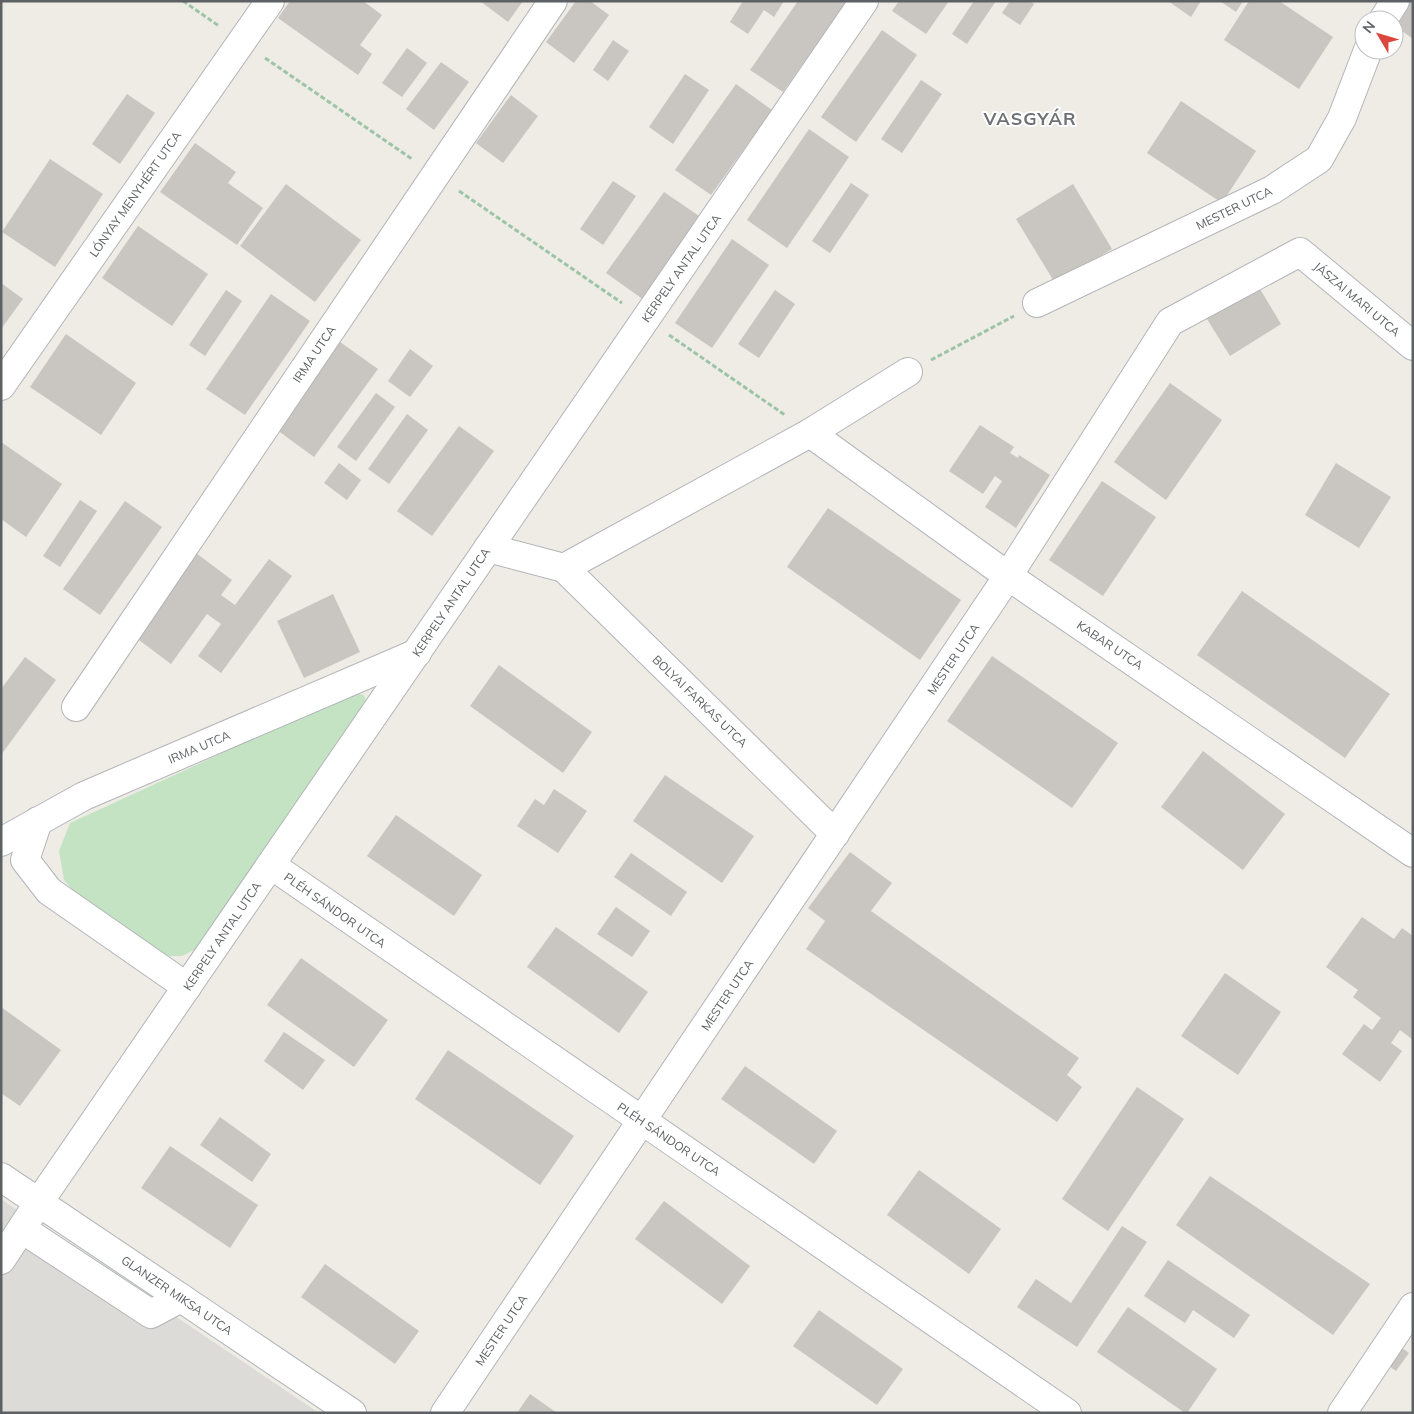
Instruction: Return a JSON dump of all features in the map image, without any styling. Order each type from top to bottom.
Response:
[{"type":"street","name":"LÓNYAY MENYHÉRT UTCA","points":[[1,386],[270,1]]},
{"type":"street","name":"IRMA UTCA","points":[[76,707],[553,1]]},
{"type":"street","name":"KERPELY ANTAL UTCA","points":[[1,1260],[864,1]]},
{"type":"street","name":"MESTER UTCA","points":[[1037,303],[1272,190],[1319,159],[1342,118],[1364,60]]},
{"type":"street","name":"MESTER UTCA","points":[[445,1413],[1008,576],[1170,322],[1300,252]]},
{"type":"street","name":"JÁSZAI MARI UTCA","points":[[1300,252],[1413,346]]},
{"type":"street","points":[[488,548],[564,568],[810,433],[908,372]]},
{"type":"street","name":"KABAR UTCA","points":[[810,433],[1008,576],[1413,853]]},
{"type":"street","name":"BOLYAI FARKAS UTCA","points":[[564,568],[835,834]]},
{"type":"street","name":"IRMA UTCA","points":[[1,842],[84,796],[416,653]]},
{"type":"street","points":[[38,821],[25,860],[49,891],[187,987]]},
{"type":"street","name":"PLÉH SÁNDOR UTCA","points":[[271,865],[1067,1413]]},
{"type":"street","name":"GLANZER MIKSA UTCA","points":[[1,1177],[352,1413]]},
{"type":"street","points":[[22,1229],[151,1314],[181,1298]]},
{"type":"street","points":[[1342,1413],[1413,1307]]},
{"type":"path","points":[[183,1],[810,433]]},
{"type":"path","points":[[908,372],[1037,303]]},
{"type":"shaded area","points":[[1,1199],[319,1413],[1,1413]]},
{"type":"green space","points":[[353,693],[364,695],[367,704],[198,948],[182,956],[164,956],[84,903],[64,880],[59,851],[70,823]]},
{"type":"building","points":[[290,1],[363,1],[382,15],[360,45],[372,54],[358,75],[278,18]]},
{"type":"building","points":[[480,1],[523,1],[508,22]]},
{"type":"building","points":[[576,1],[590,1],[609,15],[574,63],[546,42]]},
{"type":"building","points":[[743,1],[784,1],[774,17],[764,10],[748,34],[730,22]]},
{"type":"building","points":[[798,1],[846,2],[783,92],[750,70]]},
{"type":"building","points":[[899,1],[949,1],[926,34],[892,11]]},
{"type":"building","points":[[974,1],[996,1],[967,44],[952,34]]},
{"type":"building","points":[[1010,1],[1030,1],[1034,4],[1020,25],[1002,13]]},
{"type":"building","points":[[1168,1],[1201,1],[1191,17]]},
{"type":"building","points":[[1220,1],[1243,1],[1236,12]]},
{"type":"building","points":[[1249,1],[1279,1],[1333,37],[1299,89],[1224,40]]},
{"type":"building","points":[[1409,1],[1413,1],[1413,39],[1404,32],[1403,10]]},
{"type":"building","points":[[882,30],[917,55],[856,142],[821,117]]},
{"type":"building","points":[[613,40],[629,51],[608,81],[593,70]]},
{"type":"building","points":[[407,48],[427,63],[402,97],[382,83]]},
{"type":"building","points":[[441,62],[469,82],[434,130],[406,109]]},
{"type":"building","points":[[685,74],[709,90],[673,144],[649,127]]},
{"type":"building","points":[[921,80],[942,94],[902,153],[881,139]]},
{"type":"building","points":[[736,84],[772,110],[711,195],[675,170]]},
{"type":"building","points":[[127,94],[155,113],[120,164],[92,144]]},
{"type":"building","points":[[511,95],[538,116],[503,163],[476,143]]},
{"type":"building","points":[[1181,101],[1256,151],[1222,203],[1147,153]]},
{"type":"building","points":[[809,129],[849,157],[787,248],[747,220]]},
{"type":"building","points":[[195,143],[236,172],[228,183],[263,208],[237,245],[160,192]]},
{"type":"building","points":[[50,159],[103,194],[55,267],[2,232]]},
{"type":"building","points":[[613,181],[636,196],[603,245],[580,229]]},
{"type":"building","points":[[851,183],[869,195],[830,253],[812,241]]},
{"type":"building","points":[[286,184],[361,240],[315,302],[240,246]]},
{"type":"building","points":[[1073,184],[1112,249],[1055,283],[1016,219]]},
{"type":"building","points":[[664,192],[702,218],[644,300],[606,273]]},
{"type":"building","points":[[138,226],[208,274],[172,326],[102,278]]},
{"type":"building","points":[[732,239],[769,265],[712,348],[675,323]]},
{"type":"building","points":[[1254,279],[1281,324],[1230,356],[1202,311]]},
{"type":"building","points":[[1,283],[23,299],[1,329]]},
{"type":"building","points":[[226,290],[242,301],[205,356],[189,345]]},
{"type":"building","points":[[775,290],[795,304],[759,358],[738,344]]},
{"type":"building","points":[[271,294],[310,321],[245,415],[206,389]]},
{"type":"building","points":[[66,334],[136,383],[101,435],[30,387]]},
{"type":"building","points":[[340,342],[378,369],[314,457],[277,430]]},
{"type":"building","points":[[410,349],[433,366],[410,397],[388,381]]},
{"type":"building","points":[[1170,383],[1222,420],[1166,500],[1114,462]]},
{"type":"building","points":[[376,393],[395,407],[356,461],[337,447]]},
{"type":"building","points":[[407,414],[428,430],[389,484],[368,469]]},
{"type":"building","points":[[980,425],[1014,447],[1010,453],[1018,458],[1019,455],[1050,475],[1016,528],[985,507],[1002,481],[995,476],[983,494],[949,471]]},
{"type":"building","points":[[459,426],[494,451],[432,536],[397,511]]},
{"type":"building","points":[[1,442],[62,484],[26,537],[1,519]]},
{"type":"building","points":[[339,463],[361,480],[347,500],[324,483]]},
{"type":"building","points":[[1336,463],[1391,497],[1359,548],[1305,515]]},
{"type":"building","points":[[1102,481],[1156,517],[1103,596],[1049,560]]},
{"type":"building","points":[[80,500],[97,511],[60,567],[43,556]]},
{"type":"building","points":[[125,501],[162,527],[100,615],[63,589]]},
{"type":"building","points":[[828,508],[961,600],[920,660],[787,567]]},
{"type":"building","points":[[196,553],[232,580],[221,595],[235,605],[269,559],[292,576],[221,673],[198,656],[221,624],[207,614],[171,664],[135,637]]},
{"type":"building","points":[[1242,591],[1390,694],[1345,758],[1197,655]]},
{"type":"building","points":[[333,594],[360,652],[304,678],[277,621]]},
{"type":"building","points":[[992,656],[1118,743],[1072,808],[947,721]]},
{"type":"building","points":[[25,657],[56,680],[1,755],[1,689]]},
{"type":"building","points":[[499,665],[592,732],[563,773],[470,706]]},
{"type":"building","points":[[1203,751],[1285,814],[1243,870],[1161,807]]},
{"type":"building","points":[[665,775],[754,836],[722,883],[633,821]]},
{"type":"building","points":[[554,789],[587,811],[558,853],[517,826],[535,799],[544,805]]},
{"type":"building","points":[[396,815],[482,875],[454,916],[367,856]]},
{"type":"building","points":[[850,852],[892,883],[871,911],[1079,1058],[1067,1075],[1082,1087],[1057,1122],[806,949],[825,921],[808,908]]},
{"type":"building","points":[[631,853],[687,892],[671,916],[614,877]]},
{"type":"building","points":[[616,907],[650,931],[632,957],[597,934]]},
{"type":"building","points":[[1362,917],[1394,939],[1402,928],[1413,936],[1413,1040],[1400,1030],[1391,1043],[1402,1051],[1380,1082],[1342,1054],[1364,1024],[1372,1030],[1381,1018],[1353,997],[1358,990],[1326,967]]},
{"type":"building","points":[[556,927],[648,992],[619,1033],[527,967]]},
{"type":"building","points":[[301,958],[388,1020],[354,1067],[267,1005]]},
{"type":"building","points":[[1225,973],[1281,1012],[1238,1075],[1181,1036]]},
{"type":"building","points":[[1,1007],[61,1050],[20,1106],[1,1093]]},
{"type":"building","points":[[284,1032],[325,1060],[303,1090],[264,1061]]},
{"type":"building","points":[[448,1050],[574,1136],[540,1185],[415,1099]]},
{"type":"building","points":[[745,1066],[837,1131],[814,1164],[721,1099]]},
{"type":"building","points":[[1137,1087],[1184,1119],[1108,1231],[1062,1199]]},
{"type":"building","points":[[220,1117],[271,1154],[252,1182],[200,1145]]},
{"type":"building","points":[[170,1146],[258,1205],[230,1248],[141,1188]]},
{"type":"building","points":[[919,1170],[1001,1229],[969,1274],[887,1215]]},
{"type":"building","points":[[1210,1176],[1370,1284],[1333,1335],[1176,1225]]},
{"type":"building","points":[[664,1201],[750,1266],[722,1304],[635,1239]]},
{"type":"building","points":[[1122,1226],[1147,1242],[1077,1347],[1017,1307],[1036,1279],[1071,1303]]},
{"type":"building","points":[[1168,1260],[1250,1315],[1234,1338],[1193,1310],[1185,1323],[1144,1296]]},
{"type":"building","points":[[325,1264],[419,1331],[395,1364],[301,1297]]},
{"type":"building","points":[[1128,1307],[1217,1369],[1187,1413],[1097,1352]]},
{"type":"building","points":[[819,1310],[903,1369],[877,1405],[793,1346]]},
{"type":"building","points":[[1402,1348],[1409,1353],[1396,1371],[1389,1366]]},
{"type":"building","points":[[530,1394],[557,1413],[517,1413]]},
{"type":"district","name":"VASGYÁR","points":[[1030,118]]}]
